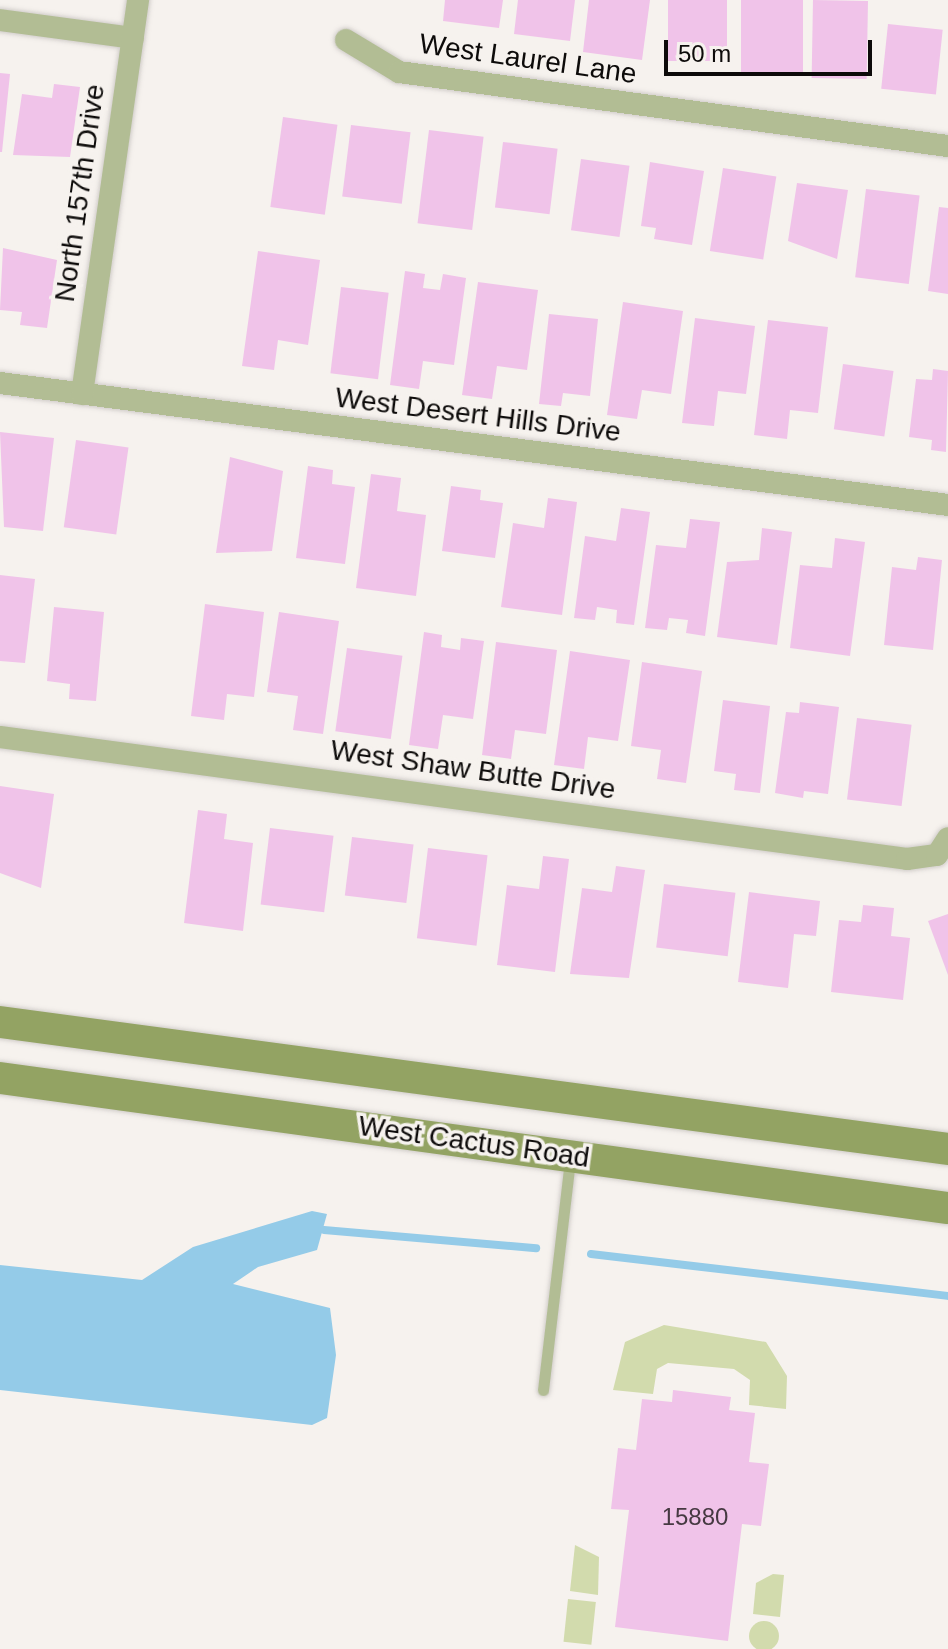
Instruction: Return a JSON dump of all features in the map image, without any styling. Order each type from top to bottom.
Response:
[{"type":"main road","name":"West Cactus Road","points":[[0,1022],[948,1149]]},
{"type":"main road","name":"West Cactus Road","points":[[0,1078],[948,1208]]},
{"type":"street","name":"North 157th Drive","points":[[82,394],[138,0]]},
{"type":"street","points":[[0,20],[133,38]]},
{"type":"street","name":"West Laurel Lane","points":[[346,40],[399,72],[948,146]]},
{"type":"street","name":"West Desert Hills Drive","points":[[0,383],[948,505]]},
{"type":"street","name":"West Shaw Butte Drive","points":[[0,737],[907,859],[943,846]]},
{"type":"lane","points":[[543,1390],[571,1155]]},
{"type":"green space","points":[[664,1325],[766,1342],[787,1376],[786,1409],[749,1405],[750,1380],[734,1369],[668,1363],[657,1369],[653,1394],[613,1390],[625,1342]]},
{"type":"green space","points":[[575,1545],[599,1557],[598,1595],[570,1591]]},
{"type":"green space","points":[[773,1574],[784,1575],[780,1617],[753,1614],[756,1583]]},
{"type":"green space","points":[[568,1599],[596,1602],[591,1645],[564,1642]]},
{"type":"green space","points":[[764,1621],[775,1625],[779,1636],[775,1647],[764,1651],[753,1647],[749,1636],[753,1625]]},
{"type":"water","points":[[312,1211],[327,1214],[317,1250],[258,1267],[233,1284],[330,1308],[336,1355],[327,1418],[312,1425],[0,1390],[0,1265],[142,1280],[193,1247]]},
{"type":"building","points":[[445,0],[503,0],[499,28],[443,21]]},
{"type":"building","points":[[518,0],[575,0],[570,41],[514,34]]},
{"type":"building","points":[[589,0],[650,0],[642,60],[583,52]]},
{"type":"building","points":[[668,0],[727,0],[727,61],[668,61]]},
{"type":"building","points":[[741,0],[803,0],[803,72],[741,72]]},
{"type":"building","points":[[813,0],[868,1],[867,79],[812,78]]},
{"type":"building","points":[[888,24],[943,30],[936,94],[881,89]]},
{"type":"building","points":[[0,73],[10,74],[2,152],[0,152]]},
{"type":"building","points":[[54,84],[80,87],[70,157],[13,155],[22,94],[52,98]]},
{"type":"building","points":[[283,117],[337,125],[325,215],[270,207]]},
{"type":"building","points":[[351,125],[411,132],[402,204],[342,196]]},
{"type":"building","points":[[429,130],[484,137],[472,230],[418,223]]},
{"type":"building","points":[[503,142],[558,149],[550,214],[495,208]]},
{"type":"building","points":[[581,159],[630,166],[620,237],[571,230]]},
{"type":"building","points":[[650,162],[704,171],[692,245],[654,239],[656,228],[641,226]]},
{"type":"building","points":[[723,168],[776,176],[763,259],[710,251]]},
{"type":"building","points":[[797,183],[848,190],[837,259],[788,241]]},
{"type":"building","points":[[866,189],[920,196],[909,284],[855,277]]},
{"type":"building","points":[[939,207],[948,208],[948,294],[928,291]]},
{"type":"building","points":[[3,248],[57,260],[47,328],[20,325],[22,312],[0,310]]},
{"type":"building","points":[[258,251],[320,260],[308,345],[278,340],[274,370],[242,366]]},
{"type":"building","points":[[405,271],[425,274],[423,288],[440,290],[443,274],[466,278],[454,365],[423,361],[419,389],[390,385]]},
{"type":"building","points":[[478,282],[538,290],[527,370],[497,366],[492,399],[462,395]]},
{"type":"building","points":[[341,287],[389,293],[378,379],[330,373]]},
{"type":"building","points":[[623,302],[683,311],[671,394],[642,390],[637,419],[607,415]]},
{"type":"building","points":[[549,314],[598,319],[590,396],[563,393],[561,406],[539,404]]},
{"type":"building","points":[[695,318],[755,326],[746,394],[718,391],[714,426],[682,423]]},
{"type":"building","points":[[768,320],[828,327],[818,413],[790,410],[787,439],[754,435]]},
{"type":"building","points":[[843,364],[894,371],[884,436],[834,429]]},
{"type":"building","points":[[933,369],[948,371],[946,452],[931,450],[932,440],[909,437],[916,379],[932,380]]},
{"type":"building","points":[[0,432],[54,438],[43,531],[4,527]]},
{"type":"building","points":[[76,440],[128,447],[116,535],[64,527]]},
{"type":"building","points":[[230,457],[283,471],[272,551],[216,553]]},
{"type":"building","points":[[308,466],[333,470],[332,484],[355,487],[345,564],[296,558]]},
{"type":"building","points":[[371,474],[401,478],[397,511],[426,515],[416,596],[356,588]]},
{"type":"building","points":[[451,486],[481,490],[480,500],[503,503],[495,558],[442,551]]},
{"type":"building","points":[[548,498],[577,502],[562,615],[501,607],[513,523],[544,528]]},
{"type":"building","points":[[621,508],[650,512],[634,625],[616,623],[617,610],[597,607],[595,620],[574,618],[585,536],[616,541]]},
{"type":"building","points":[[690,519],[720,522],[705,636],[686,633],[688,620],[669,618],[667,630],[645,628],[656,545],[686,548]]},
{"type":"building","points":[[762,528],[792,532],[777,645],[717,637],[727,562],[759,560]]},
{"type":"building","points":[[835,538],[865,542],[850,656],[790,648],[800,565],[832,568]]},
{"type":"building","points":[[918,557],[942,560],[933,650],[884,645],[892,567],[916,570]]},
{"type":"building","points":[[0,575],[35,579],[25,663],[0,661]]},
{"type":"building","points":[[205,604],[264,612],[254,697],[227,694],[224,720],[191,716]]},
{"type":"building","points":[[54,607],[104,612],[96,701],[69,699],[70,684],[47,681]]},
{"type":"building","points":[[279,612],[339,621],[323,734],[293,730],[298,696],[267,692]]},
{"type":"building","points":[[424,632],[442,635],[441,647],[460,650],[461,638],[484,641],[473,719],[443,715],[438,749],[409,745]]},
{"type":"building","points":[[496,642],[557,650],[546,734],[515,730],[511,759],[482,755]]},
{"type":"building","points":[[347,648],[402,656],[391,739],[335,731]]},
{"type":"building","points":[[570,651],[630,660],[618,741],[588,737],[584,769],[554,765]]},
{"type":"building","points":[[642,662],[702,671],[686,783],[657,779],[661,750],[631,746]]},
{"type":"building","points":[[723,700],[770,706],[760,793],[734,790],[736,774],[714,771]]},
{"type":"building","points":[[800,702],[839,707],[828,794],[804,791],[803,798],[775,793],[786,712],[799,713]]},
{"type":"building","points":[[857,718],[912,725],[902,806],[847,799]]},
{"type":"building","points":[[0,786],[54,794],[41,888],[0,873]]},
{"type":"building","points":[[198,810],[227,814],[224,839],[253,843],[243,931],[184,923]]},
{"type":"building","points":[[270,828],[334,836],[324,912],[261,904]]},
{"type":"building","points":[[352,837],[414,845],[406,903],[345,896]]},
{"type":"building","points":[[428,848],[488,855],[476,946],[417,938]]},
{"type":"building","points":[[543,856],[569,859],[555,972],[497,965],[507,885],[539,889]]},
{"type":"building","points":[[616,866],[645,870],[629,978],[570,974],[582,888],[612,892]]},
{"type":"building","points":[[664,884],[735,893],[728,956],[656,948]]},
{"type":"building","points":[[749,892],[820,901],[816,936],[794,934],[788,988],[738,982]]},
{"type":"building","points":[[863,905],[894,908],[891,936],[910,938],[903,1000],[831,992],[839,920],[861,922]]},
{"type":"building","points":[[948,914],[948,975],[928,921]]},
{"type":"building","points":[[673,1390],[731,1397],[729,1410],[755,1413],[749,1462],[769,1464],[761,1526],[742,1524],[728,1641],[615,1627],[629,1510],[611,1509],[618,1448],[636,1450],[642,1399],[672,1402]]},
{"type":"waterway","points":[[324,1230],[536,1248]]},
{"type":"waterway","points":[[591,1254],[948,1296]]}]
